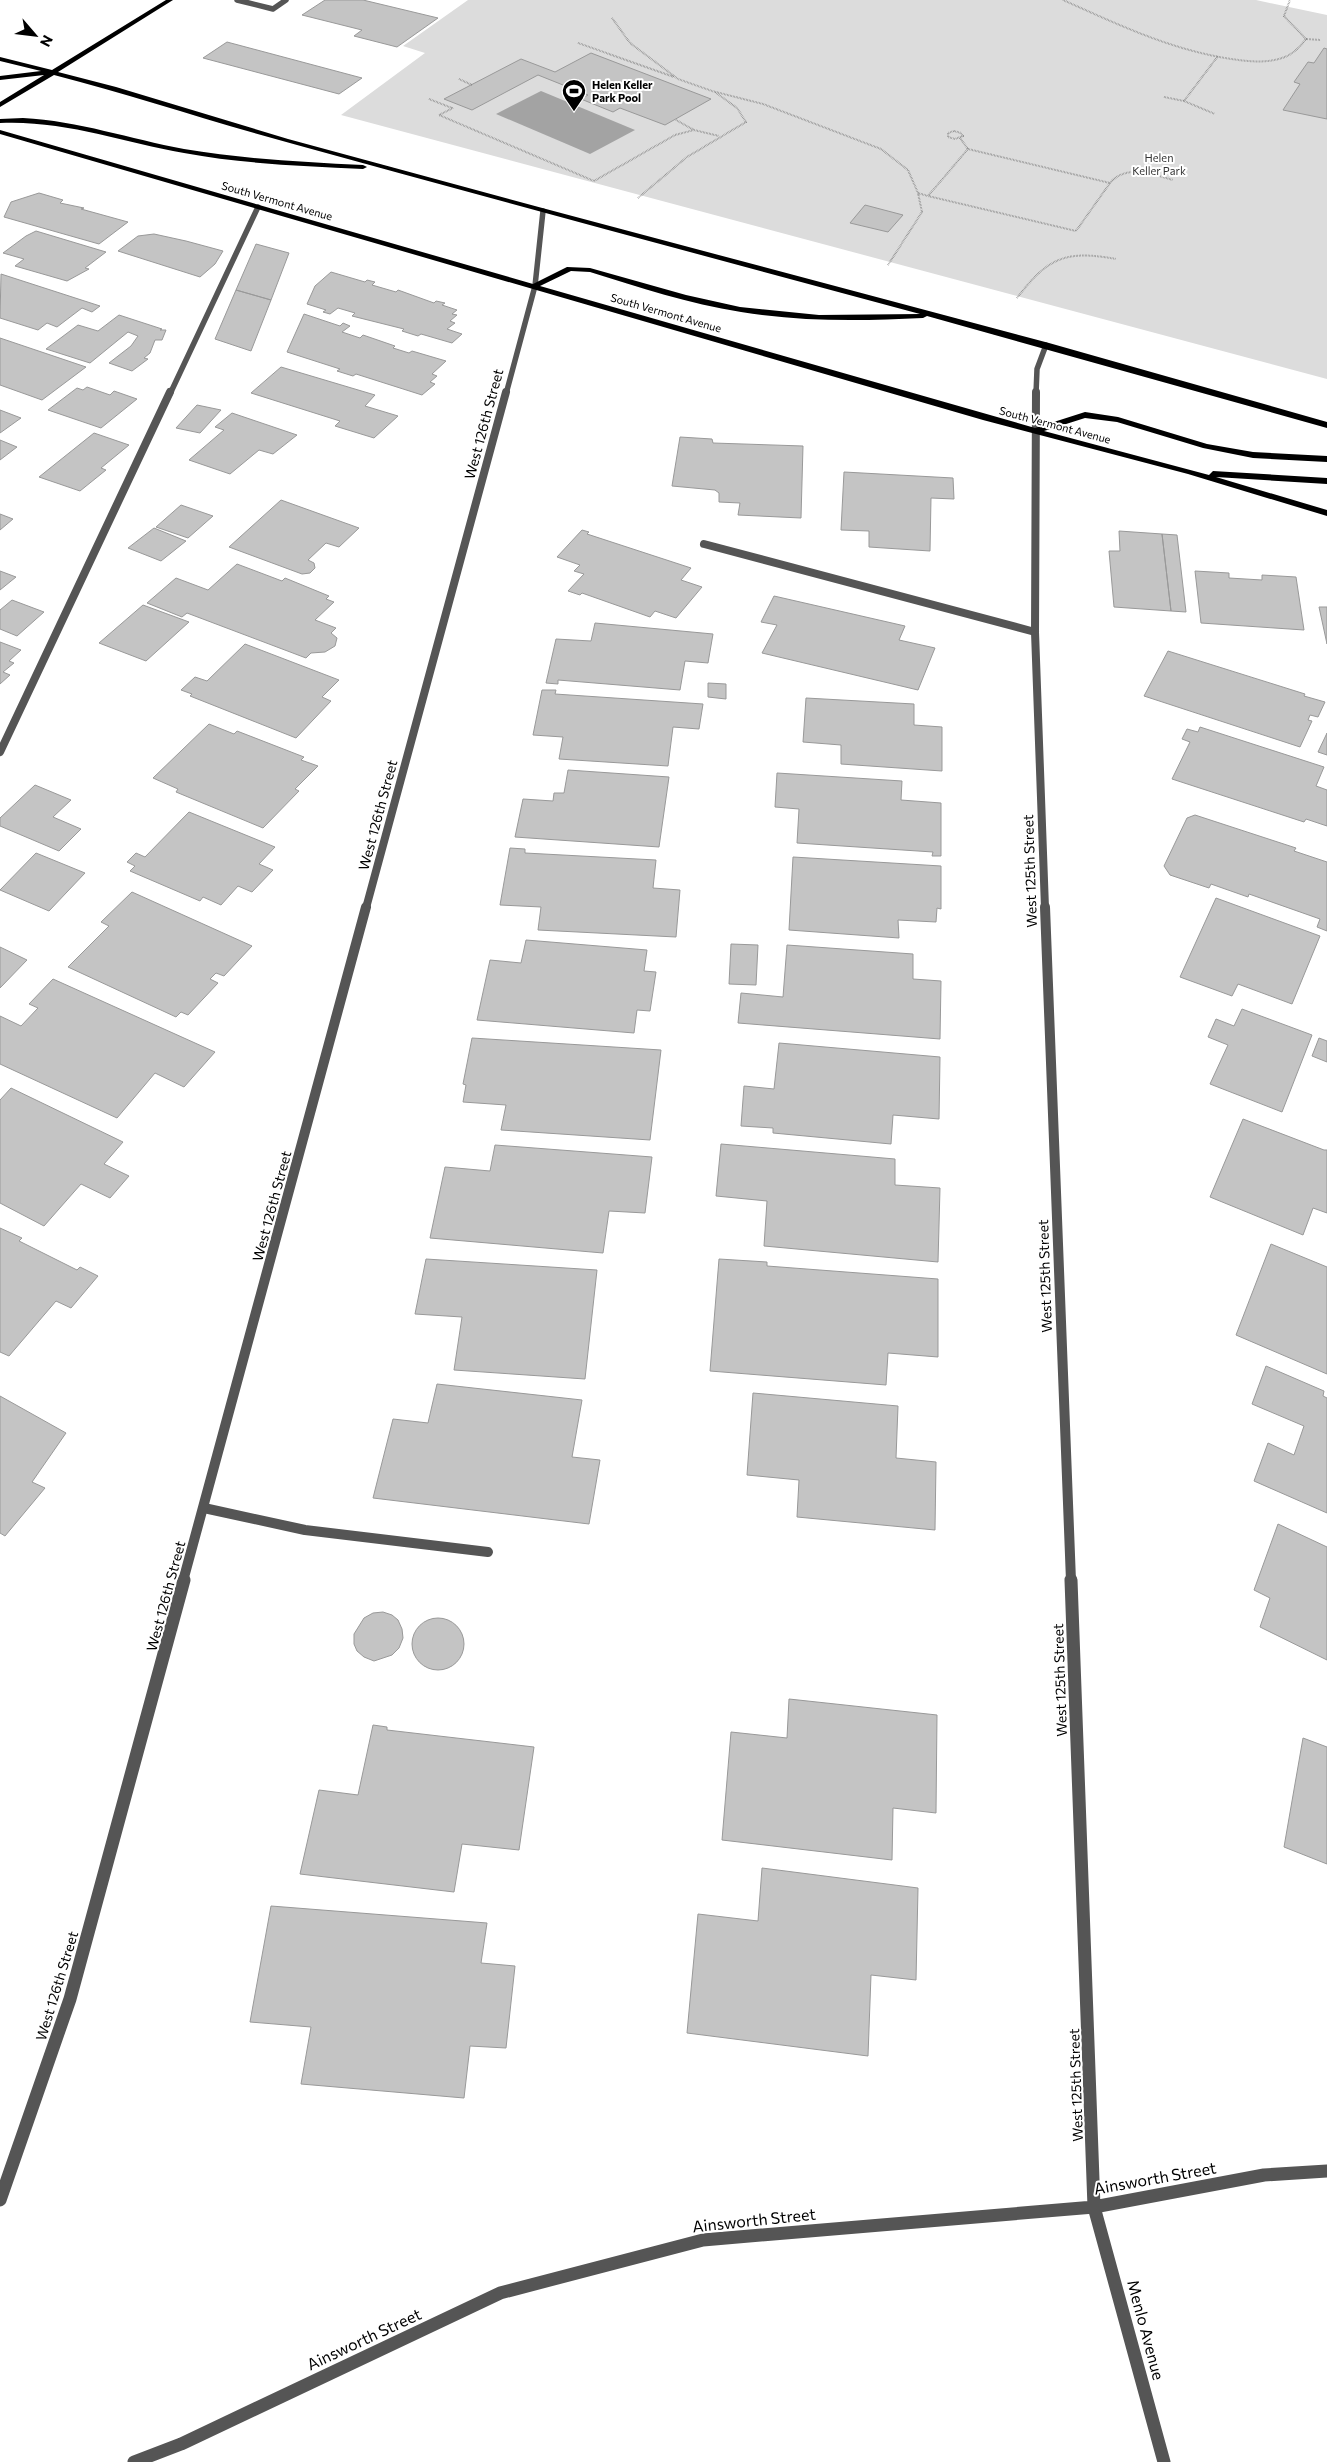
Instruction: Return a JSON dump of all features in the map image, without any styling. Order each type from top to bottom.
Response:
[{"type":"main road","points":[[0,105],[170,0]]},
{"type":"main road","points":[[0,59],[54,72],[385,168],[542,211],[1046,344],[1327,425]]},
{"type":"main road","points":[[0,78],[54,72]]},
{"type":"main road","points":[[0,121],[72,124],[185,151],[299,164],[385,168]]},
{"type":"main road","name":"South Vermont Avenue","points":[[0,132],[1034,431],[1191,472],[1327,513]]},
{"type":"main road","points":[[535,286],[570,269],[577,269],[590,270],[716,305],[775,313],[876,318],[936,315]]},
{"type":"main road","points":[[1034,431],[1085,415],[1118,420],[1206,446],[1253,455],[1327,460]]},
{"type":"main road","points":[[1191,472],[1327,482]]},
{"type":"street","points":[[237,0],[273,9],[286,0]]},
{"type":"street","points":[[0,752],[258,207]]},
{"type":"street","name":"West 126th Street","points":[[0,2200],[70,1999],[204,1508],[535,286],[542,211]]},
{"type":"street","name":"West 125th Street","points":[[1046,344],[1037,369],[1034,431],[1035,632],[1094,2207]]},
{"type":"street","points":[[704,544],[1035,632]]},
{"type":"street","points":[[204,1508],[305,1530],[488,1552]]},
{"type":"street","name":"Ainsworth Street","points":[[134,2462],[181,2444],[491,2298],[510,2291],[703,2240],[1094,2207],[1264,2175],[1327,2171]]},
{"type":"street","name":"Menlo Avenue","points":[[1094,2207],[1164,2462]]},
{"type":"path","points":[[1063,0],[1149,38],[1248,62],[1268,62],[1296,52],[1306,39]]},
{"type":"path","points":[[1290,0],[1284,16],[1306,39],[1321,40]]},
{"type":"path","points":[[612,18],[630,43],[678,78]]},
{"type":"path","points":[[578,43],[712,91],[762,104],[881,149],[908,170],[918,193],[922,212],[887,267]]},
{"type":"path","points":[[1184,101],[1218,56]]},
{"type":"path","points":[[459,79],[472,84]]},
{"type":"path","points":[[636,200],[655,181],[719,136],[738,130],[746,122],[744,114],[733,104],[712,91]]},
{"type":"path","points":[[1164,97],[1184,101],[1215,114]]},
{"type":"path","points":[[429,99],[453,108],[439,115],[594,181],[676,135],[694,130]]},
{"type":"path","points":[[676,120],[694,130],[719,136]]},
{"type":"path","points":[[954,131],[961,133],[963,135],[960,138],[950,138],[947,134],[954,131]]},
{"type":"path","points":[[960,138],[968,149],[1111,182]]},
{"type":"path","points":[[928,196],[968,149]]},
{"type":"path","points":[[571,177],[576,173]]},
{"type":"path","points":[[918,193],[1076,232],[1116,176],[1128,173],[1142,173],[1173,180]]},
{"type":"path","points":[[1015,301],[1036,273],[1064,258],[1079,253],[1116,259]]},
{"type":"green space","name":"Helen Keller Park","points":[[468,0],[1256,0],[1327,15],[1327,379],[341,115],[425,53],[403,46]]},
{"type":"shaded area","points":[[541,91],[635,130],[590,154],[496,114]]},
{"type":"building","points":[[325,0],[363,0],[438,18],[397,47],[354,36],[362,30],[302,15]]},
{"type":"building","points":[[227,42],[362,78],[339,94],[203,58]]},
{"type":"building","points":[[1324,48],[1327,49],[1327,119],[1283,110],[1300,84],[1294,82],[1308,62],[1314,63]]},
{"type":"building","points":[[591,53],[711,99],[665,125],[620,108],[613,112],[581,99],[588,95],[538,75],[472,110],[444,99],[521,59],[555,72]]},
{"type":"building","points":[[39,193],[63,200],[60,203],[84,208],[81,209],[128,222],[99,244],[4,217],[11,202]]},
{"type":"building","points":[[865,205],[903,215],[888,232],[850,223]]},
{"type":"building","points":[[36,231],[106,252],[85,268],[89,269],[67,281],[15,266],[24,259],[3,253]]},
{"type":"building","points":[[154,234],[223,251],[215,264],[200,277],[118,251],[138,236]]},
{"type":"building","points":[[256,244],[289,253],[271,300],[236,290]]},
{"type":"building","points":[[331,272],[365,282],[367,280],[375,282],[372,285],[396,292],[398,290],[434,303],[436,301],[445,303],[442,305],[457,310],[452,314],[457,315],[450,321],[455,323],[447,329],[462,334],[452,343],[421,334],[418,336],[402,331],[404,329],[352,316],[355,313],[338,308],[330,314],[323,312],[326,310],[307,304],[315,286]]},
{"type":"building","points":[[1,274],[100,306],[92,312],[82,308],[57,327],[47,323],[38,330],[0,318]]},
{"type":"building","points":[[236,290],[271,300],[251,351],[215,339]]},
{"type":"building","points":[[304,314],[340,326],[343,323],[350,326],[342,332],[360,338],[363,335],[395,346],[393,348],[409,353],[412,351],[446,361],[432,374],[437,376],[430,382],[435,384],[422,395],[356,374],[353,376],[337,371],[340,369],[287,352]]},
{"type":"building","points":[[119,315],[162,329],[160,330],[166,330],[162,340],[155,340],[150,353],[144,358],[148,359],[132,371],[109,363],[131,346],[138,336],[128,332],[90,363],[46,349],[78,325],[98,331]]},
{"type":"building","points":[[0,338],[86,367],[42,400],[0,385]]},
{"type":"building","points":[[281,367],[375,395],[365,406],[398,416],[374,438],[335,426],[340,421],[251,393]]},
{"type":"building","points":[[87,387],[110,395],[114,391],[137,399],[101,428],[48,410],[77,388],[83,390]]},
{"type":"building","points":[[197,405],[221,410],[200,433],[176,428]]},
{"type":"building","points":[[0,410],[21,418],[0,433]]},
{"type":"building","points":[[232,413],[297,435],[273,454],[259,450],[230,474],[189,460],[224,430],[215,427]]},
{"type":"building","points":[[94,433],[129,445],[101,468],[106,470],[80,491],[39,477]]},
{"type":"building","points":[[680,437],[712,439],[713,443],[803,446],[801,518],[738,515],[740,503],[719,502],[719,493],[715,490],[672,486]]},
{"type":"building","points":[[0,440],[17,447],[0,460]]},
{"type":"building","points":[[844,472],[953,478],[954,499],[931,498],[930,551],[869,547],[869,531],[841,530]]},
{"type":"building","points":[[281,500],[359,528],[339,547],[326,543],[308,560],[314,563],[315,568],[310,573],[302,574],[229,547]]},
{"type":"building","points":[[181,505],[213,516],[188,538],[156,527]]},
{"type":"building","points":[[0,514],[13,519],[0,530]]},
{"type":"building","points":[[154,528],[186,541],[161,561],[128,548]]},
{"type":"building","points":[[582,530],[589,532],[587,534],[691,568],[681,580],[702,587],[676,618],[655,611],[650,617],[582,593],[580,595],[568,591],[584,574],[574,571],[580,565],[557,557]]},
{"type":"building","points":[[1119,531],[1162,534],[1171,611],[1114,607],[1109,551],[1120,551]]},
{"type":"building","points":[[1162,534],[1177,535],[1186,612],[1171,611]]},
{"type":"building","points":[[237,564],[282,581],[285,578],[329,596],[326,599],[334,602],[315,620],[336,628],[331,633],[337,638],[335,646],[325,652],[311,653],[306,658],[187,613],[182,617],[147,603],[176,578],[208,590]]},
{"type":"building","points":[[0,571],[16,577],[0,590]]},
{"type":"building","points":[[1195,571],[1229,573],[1229,578],[1262,580],[1262,575],[1296,577],[1304,630],[1201,623]]},
{"type":"building","points":[[774,596],[905,626],[899,640],[935,648],[918,690],[762,653],[777,625],[761,622]]},
{"type":"building","points":[[12,600],[44,612],[17,636],[0,629],[0,610]]},
{"type":"building","points":[[143,605],[189,622],[146,661],[99,643]]},
{"type":"building","points":[[1319,607],[1327,607],[1327,644]]},
{"type":"building","points":[[595,623],[713,634],[708,663],[685,661],[680,690],[558,680],[558,684],[546,683],[556,639],[591,641]]},
{"type":"building","points":[[0,642],[21,650],[9,661],[14,663],[3,672],[10,675],[0,684]]},
{"type":"building","points":[[245,644],[339,680],[322,697],[331,701],[296,738],[190,696],[192,694],[181,690],[195,677],[207,681]]},
{"type":"building","points":[[1168,651],[1325,702],[1318,717],[1310,715],[1308,720],[1312,721],[1300,747],[1144,696]]},
{"type":"building","points":[[708,683],[726,684],[726,699],[708,697]]},
{"type":"building","points":[[542,690],[556,690],[555,694],[703,704],[699,729],[673,727],[668,766],[559,759],[563,737],[533,735]]},
{"type":"building","points":[[806,698],[914,704],[914,725],[942,727],[942,771],[841,764],[841,745],[803,742]]},
{"type":"building","points":[[209,724],[234,734],[237,731],[304,757],[301,760],[318,766],[295,789],[299,791],[263,828],[176,792],[178,789],[153,778]]},
{"type":"building","points":[[1200,727],[1324,767],[1316,786],[1327,790],[1327,826],[1306,819],[1304,822],[1172,779],[1190,742],[1182,739],[1187,729],[1198,732]]},
{"type":"building","points":[[1327,733],[1327,755],[1318,752]]},
{"type":"building","points":[[568,770],[669,777],[659,847],[515,837],[523,799],[553,801],[554,793],[564,793]]},
{"type":"building","points":[[777,773],[902,781],[901,800],[941,803],[941,856],[932,856],[933,852],[797,843],[799,809],[775,807]]},
{"type":"building","points":[[35,785],[71,800],[53,817],[81,829],[59,851],[0,826],[0,818]]},
{"type":"building","points":[[189,812],[275,847],[259,864],[273,870],[252,892],[238,886],[221,905],[203,897],[200,901],[130,871],[135,866],[127,862],[136,853],[145,857]]},
{"type":"building","points":[[1195,815],[1296,848],[1294,851],[1327,862],[1327,931],[1317,927],[1320,919],[1249,894],[1248,897],[1211,884],[1209,888],[1170,875],[1164,866],[1187,818]]},
{"type":"building","points":[[510,848],[525,849],[525,853],[656,860],[653,888],[680,890],[676,937],[538,930],[541,907],[500,905]]},
{"type":"building","points":[[36,853],[85,873],[49,911],[0,890]]},
{"type":"building","points":[[793,857],[941,866],[941,909],[937,908],[936,922],[898,920],[899,938],[789,930]]},
{"type":"building","points":[[132,892],[252,946],[224,976],[216,973],[210,979],[218,983],[188,1015],[181,1012],[176,1017],[68,967],[109,926],[101,922]]},
{"type":"building","points":[[1216,898],[1320,936],[1292,1004],[1238,984],[1232,996],[1180,977]]},
{"type":"building","points":[[526,940],[647,950],[644,971],[656,972],[650,1011],[637,1010],[634,1033],[477,1020],[490,960],[521,963]]},
{"type":"building","points":[[731,944],[758,945],[756,985],[729,984]]},
{"type":"building","points":[[787,945],[913,954],[913,979],[941,981],[940,1039],[738,1023],[741,993],[783,997]]},
{"type":"building","points":[[0,947],[27,960],[0,988]]},
{"type":"building","points":[[53,979],[215,1052],[184,1087],[155,1073],[117,1118],[0,1064],[0,1016],[21,1026],[38,1008],[29,1004]]},
{"type":"building","points":[[1242,1009],[1312,1035],[1282,1112],[1210,1084],[1228,1045],[1208,1037],[1216,1019],[1234,1026]]},
{"type":"building","points":[[472,1038],[661,1050],[650,1140],[501,1130],[506,1105],[463,1102],[466,1085],[463,1084]]},
{"type":"building","points":[[1319,1038],[1327,1041],[1327,1062],[1312,1056]]},
{"type":"building","points":[[779,1043],[940,1057],[939,1119],[893,1115],[891,1144],[773,1133],[773,1128],[741,1126],[744,1086],[774,1089]]},
{"type":"building","points":[[11,1088],[123,1142],[104,1164],[129,1176],[110,1198],[81,1184],[44,1226],[0,1203],[0,1100]]},
{"type":"building","points":[[1243,1119],[1327,1150],[1327,1213],[1313,1208],[1303,1235],[1210,1197]]},
{"type":"building","points":[[721,1144],[895,1159],[895,1185],[940,1188],[938,1262],[764,1246],[767,1201],[716,1196]]},
{"type":"building","points":[[495,1145],[652,1157],[645,1213],[609,1211],[603,1253],[430,1238],[445,1167],[490,1171]]},
{"type":"building","points":[[0,1228],[22,1238],[19,1241],[77,1270],[80,1267],[98,1276],[71,1308],[56,1301],[9,1356],[0,1352]]},
{"type":"building","points":[[1271,1244],[1327,1267],[1327,1374],[1236,1335]]},
{"type":"building","points":[[426,1259],[597,1270],[585,1379],[454,1370],[462,1317],[415,1314]]},
{"type":"building","points":[[719,1259],[767,1262],[767,1266],[938,1279],[938,1357],[888,1353],[886,1385],[710,1371]]},
{"type":"building","points":[[1266,1366],[1324,1391],[1323,1396],[1327,1398],[1327,1513],[1254,1481],[1268,1443],[1294,1455],[1304,1426],[1252,1404]]},
{"type":"building","points":[[437,1384],[582,1400],[572,1457],[600,1460],[589,1524],[373,1498],[393,1419],[428,1423]]},
{"type":"building","points":[[753,1393],[898,1406],[896,1458],[936,1462],[935,1530],[797,1517],[799,1480],[747,1475]]},
{"type":"building","points":[[0,1396],[66,1433],[32,1482],[45,1488],[5,1536],[0,1533]]},
{"type":"building","points":[[1278,1524],[1327,1547],[1327,1660],[1260,1627],[1270,1598],[1254,1590]]},
{"type":"building","points":[[383,1612],[392,1615],[398,1620],[403,1638],[399,1648],[392,1655],[374,1661],[364,1657],[357,1651],[354,1644],[354,1634],[364,1618],[373,1613]]},
{"type":"building","points":[[433,1618],[443,1618],[457,1625],[464,1639],[464,1649],[457,1663],[443,1670],[433,1670],[423,1666],[416,1659],[412,1649],[412,1639],[416,1629],[423,1622]]},
{"type":"building","points":[[789,1699],[937,1715],[936,1813],[893,1808],[892,1860],[722,1840],[731,1732],[787,1738]]},
{"type":"building","points":[[373,1725],[387,1727],[387,1730],[534,1747],[519,1850],[462,1844],[454,1892],[300,1874],[319,1790],[358,1795]]},
{"type":"building","points":[[1303,1738],[1327,1747],[1327,1864],[1284,1847]]},
{"type":"building","points":[[762,1868],[918,1888],[916,1980],[871,1975],[868,2056],[687,2033],[698,1914],[758,1921]]},
{"type":"building","points":[[271,1906],[487,1923],[481,1963],[515,1966],[506,2048],[470,2046],[464,2098],[301,2084],[311,2027],[250,2022]]},
{"type":"place","name":"Helen Keller Park Pool","points":[[574,112]]}]
